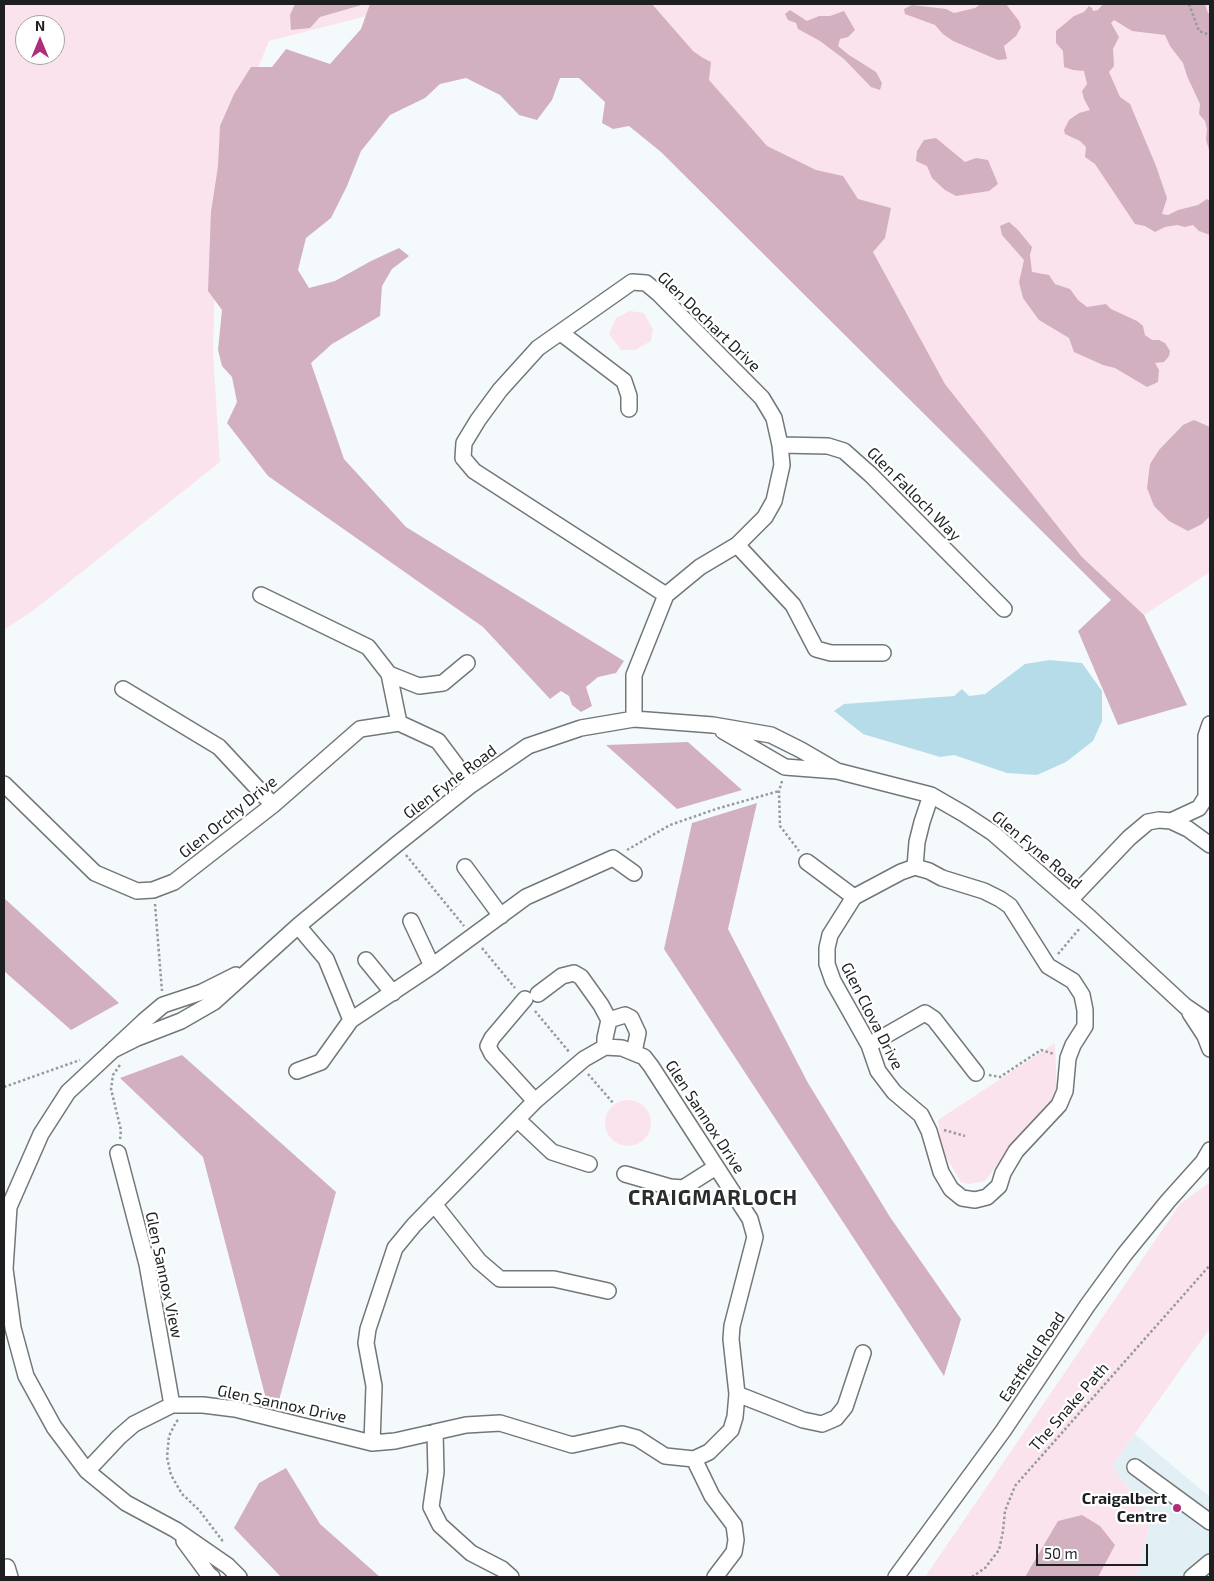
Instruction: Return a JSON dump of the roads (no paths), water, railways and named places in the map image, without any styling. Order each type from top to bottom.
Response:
[{"type":"street","name":"Glen Dochart Drive","points":[[634,719],[634,675],[666,595],[700,567],[737,545],[765,516],[774,501],[782,464],[774,418],[762,398],[646,283],[632,282],[538,348],[500,390],[464,443],[463,458],[474,471],[666,595]]},
{"type":"street","points":[[561,332],[624,381],[629,396],[629,409]]},
{"type":"street","name":"Glen Falloch Way","points":[[780,445],[828,446],[844,451],[871,475],[1004,609]]},
{"type":"street","points":[[737,545],[793,605],[816,649],[831,654],[883,654]]},
{"type":"street","points":[[261,595],[368,647],[389,674],[399,723],[438,741],[471,785]]},
{"type":"street","points":[[389,674],[419,686],[443,683],[467,664]]},
{"type":"street","points":[[123,689],[219,747],[273,805]]},
{"type":"street","name":"Glen Fyne Road","points":[[239,1577],[228,1566],[176,1530],[126,1503],[87,1471],[54,1427],[26,1376],[13,1328],[5,1269],[6,1221],[9,1207],[41,1134],[68,1092],[118,1055],[137,1038],[181,1021],[214,1002],[249,968],[398,844],[471,785],[528,746],[581,728],[634,719],[713,726],[771,736],[802,750],[836,771]]},
{"type":"street","name":"Glen Orchy Drive","points":[[4,784],[95,874],[138,892],[153,890],[174,882],[273,805],[360,729],[399,723]]},
{"type":"street","points":[[1171,821],[1199,808],[1206,797],[1206,736],[1210,724]]},
{"type":"street","name":"Glen Fyne Road","points":[[713,726],[785,767],[836,771],[931,796],[964,814],[993,833],[1089,917],[1186,1006],[1210,1023]]},
{"type":"street","points":[[915,867],[917,842],[931,796]]},
{"type":"street","points":[[1070,900],[1148,822],[1159,820],[1171,821],[1188,829],[1210,845]]},
{"type":"street","points":[[297,1072],[321,1062],[351,1020],[393,994],[526,898],[613,858],[634,874]]},
{"type":"street","points":[[806,862],[854,897]]},
{"type":"street","name":"Glen Clova Drive","points":[[915,867],[929,871],[942,878],[984,891],[1010,906],[1048,966],[1073,982],[1082,995],[1086,1010],[1085,1026],[1073,1045],[1068,1058],[1065,1091],[1059,1105],[1016,1151],[1003,1173],[999,1186],[987,1198],[975,1200],[962,1198],[950,1189],[941,1172],[929,1131],[921,1116],[894,1092],[878,1071],[869,1045],[833,982],[827,964],[827,948],[830,935],[854,897],[901,872],[915,867]]},
{"type":"street","points":[[466,868],[501,916]]},
{"type":"street","points":[[411,922],[432,966]]},
{"type":"street","points":[[298,926],[326,959],[351,1020]]},
{"type":"street","points":[[366,960],[393,994]]},
{"type":"street","name":"Glen Fyne Road","points":[[118,1055],[144,1021],[163,1005],[202,992],[249,968]]},
{"type":"street","points":[[535,1101],[492,1054],[488,1046],[492,1038],[532,997],[562,976],[574,973],[581,977],[609,1020],[605,1048]]},
{"type":"street","name":"Glen Fyne Road","points":[[1186,1006],[1205,1036],[1210,1049]]},
{"type":"street","points":[[869,1045],[925,1013],[934,1019],[976,1073]]},
{"type":"street","points":[[609,1020],[625,1015],[631,1018],[638,1033],[634,1052]]},
{"type":"street","name":"Glen Sannox Drive","points":[[87,1471],[134,1424],[172,1405],[203,1405],[235,1409],[372,1443],[395,1441],[466,1425],[500,1423],[572,1445],[622,1434],[637,1438],[665,1456],[694,1459],[709,1452],[731,1430],[735,1417],[737,1394],[731,1340],[732,1326],[755,1237],[750,1219],[652,1066],[644,1057],[622,1048],[605,1048],[579,1063],[535,1101],[434,1204],[395,1248],[368,1330],[366,1343],[374,1386],[372,1443]]},
{"type":"street","points":[[518,1120],[552,1152],[589,1164]]},
{"type":"street","name":"Glen Sannox View","points":[[118,1153],[148,1264],[172,1405]]},
{"type":"street","name":"Eastfield Road","points":[[896,1577],[1003,1431],[1087,1306],[1124,1255],[1168,1201],[1208,1157]]},
{"type":"street","points":[[626,1174],[670,1188],[683,1188],[716,1167]]},
{"type":"street","points":[[434,1204],[478,1261],[500,1279],[554,1279],[608,1291]]},
{"type":"street","points":[[737,1394],[804,1420],[822,1424],[836,1418],[845,1407],[863,1353]]},
{"type":"street","points":[[435,1432],[436,1472],[431,1507],[440,1526],[471,1553],[502,1569],[511,1577]]},
{"type":"street","points":[[694,1459],[712,1496],[734,1525],[736,1540],[734,1552],[716,1577]]},
{"type":"street","points":[[1135,1467],[1210,1522]]},
{"type":"street","name":"Glen Fyne Road","points":[[176,1530],[212,1577]]},
{"type":"street","points":[[1192,1577],[1210,1562]]},
{"type":"water","points":[[1050,660],[1082,663],[1102,691],[1102,721],[1093,741],[1066,762],[1037,775],[1007,773],[954,755],[940,757],[863,734],[834,711],[844,704],[954,696],[962,689],[969,696],[985,694],[1025,664]]},
{"type":"place","name":"Craigalbert Centre","points":[[1177,1508]]},
{"type":"district","name":"CRAIGMARLOCH","points":[[713,1198]]}]
